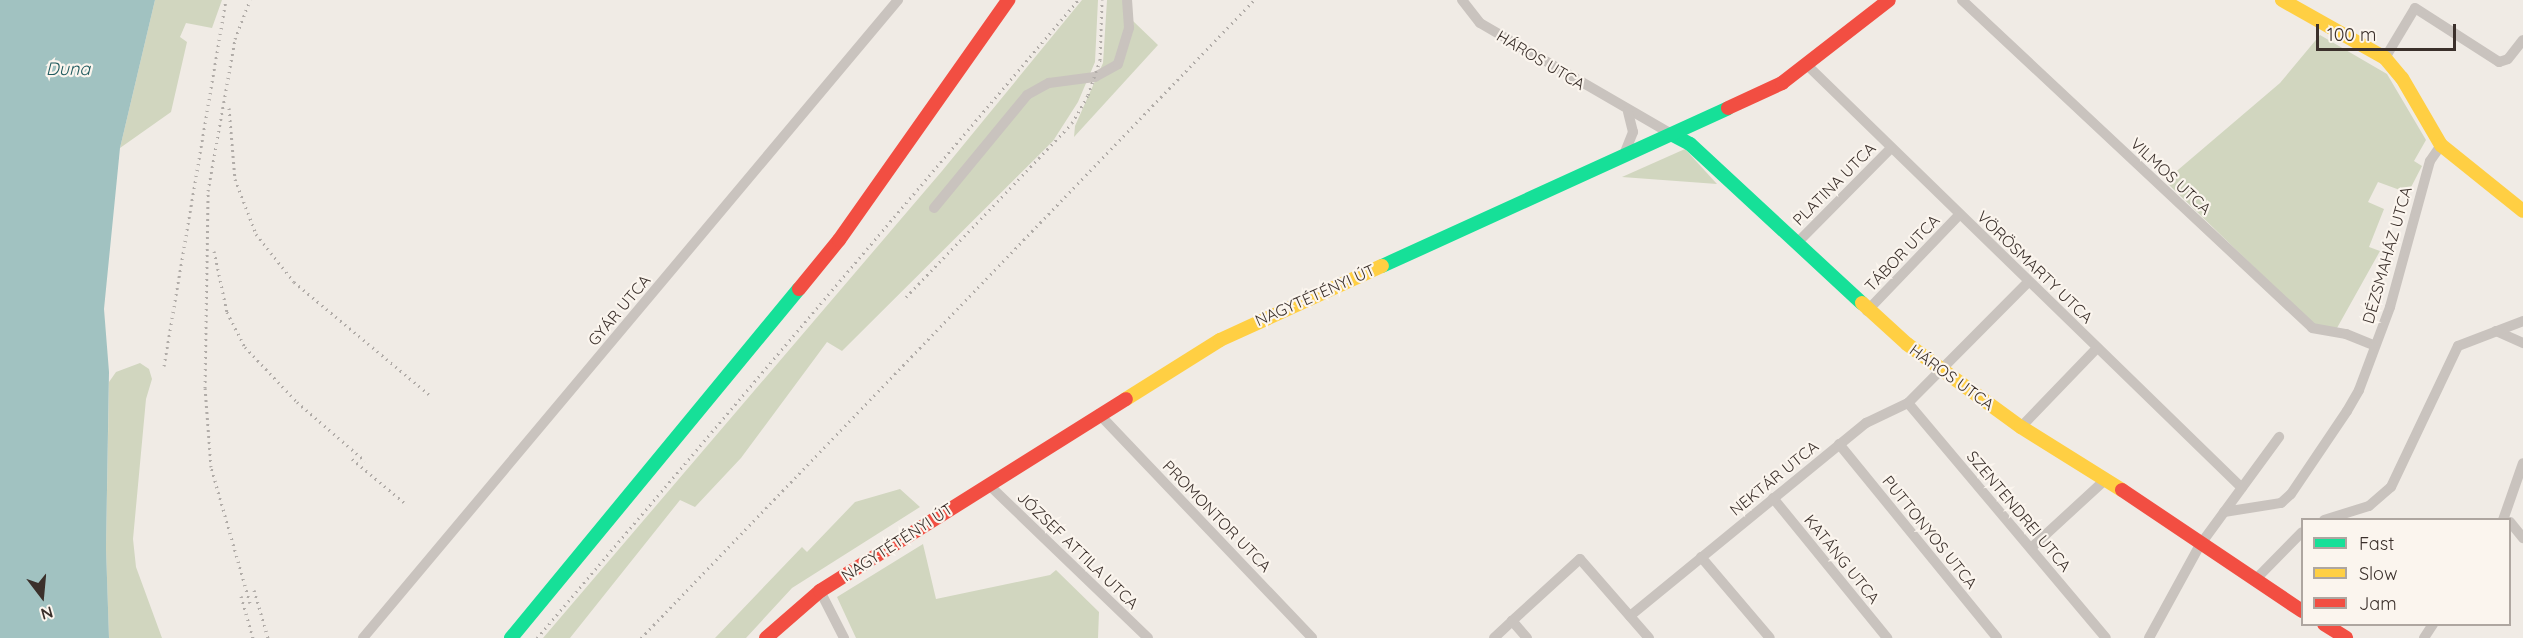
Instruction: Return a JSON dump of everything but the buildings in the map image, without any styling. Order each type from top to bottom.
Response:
[{"type":"main road","points":[[511,638],[839,240],[1007,0]]},
{"type":"main road","points":[[2282,0],[2385,58],[2402,78],[2441,145],[2523,211]]},
{"type":"main road","name":"NAGYTÉTÉNYI ÚT","points":[[766,638],[820,591],[988,483],[1242,328],[1673,135],[1808,66],[1886,2]]},
{"type":"main road","name":"HÁROS UTCA","points":[[1673,135],[1690,144],[1798,242],[1868,311],[1941,370],[2021,427],[2106,479],[2200,545],[2301,610]]},
{"type":"main road","points":[[2327,626],[2346,638]]},
{"type":"street","name":"GYÁR UTCA","points":[[363,638],[898,0]]},
{"type":"street","points":[[934,208],[1027,95],[1049,82],[1095,77],[1110,70],[1123,53],[1129,28],[1127,0]]},
{"type":"street","name":"HÁROS UTCA","points":[[1462,0],[1480,23],[1628,112],[1673,135]]},
{"type":"street","name":"VILMOS UTCA","points":[[1962,0],[2312,328],[2346,334],[2375,346]]},
{"type":"street","points":[[2385,58],[2415,8],[2499,62],[2508,59],[2523,40]]},
{"type":"street","name":"VÖRÖSMARTY UTCA","points":[[1808,66],[2242,488]]},
{"type":"street","points":[[1623,157],[1633,132],[1628,112]]},
{"type":"street","name":"DÉZSMAHÁZ UTCA","points":[[2224,512],[2269,508],[2291,494],[2359,390],[2394,295],[2430,160],[2441,145]]},
{"type":"street","name":"PLATINA UTCA","points":[[1798,242],[1891,148]]},
{"type":"street","name":"TÁBOR UTCA","points":[[1868,311],[1959,215]]},
{"type":"street","name":"NEKTÁR UTCA","points":[[1630,616],[1866,423],[1908,403],[2028,282]]},
{"type":"street","points":[[2327,518],[2369,506],[2383,496],[2397,475],[2454,351],[2465,342],[2523,321]]},
{"type":"street","points":[[2496,331],[2523,343]]},
{"type":"street","points":[[2021,427],[2097,348]]},
{"type":"street","name":"SZENTENDREI UTCA","points":[[1908,403],[2106,638]]},
{"type":"street","name":"PROMONTOR UTCA","points":[[1099,414],[1312,638]]},
{"type":"street","points":[[2149,638],[2200,545],[2279,437]]},
{"type":"street","name":"PUTTONYOS UTCA","points":[[1839,444],[1997,638]]},
{"type":"street","points":[[2506,518],[2523,463]]},
{"type":"street","points":[[2031,549],[2106,479]]},
{"type":"street","name":"JÓZSEF ATTILA UTCA","points":[[988,483],[1148,638]]},
{"type":"street","name":"KATÁNG UTCA","points":[[1773,498],[1887,638]]},
{"type":"street","points":[[2511,525],[2523,538]]},
{"type":"street","points":[[2255,580],[2301,533]]},
{"type":"street","points":[[1701,557],[1770,638]]},
{"type":"street","points":[[1494,638],[1580,559],[1649,638]]},
{"type":"street","points":[[820,591],[844,638]]},
{"type":"street","points":[[1515,619],[1527,638]]},
{"type":"green space","points":[[155,0],[222,0],[212,28],[186,23],[180,37],[187,42],[171,112],[120,148]]},
{"type":"green space","points":[[1082,0],[1098,0],[1095,62],[1078,102],[1053,141],[842,351],[827,342],[741,458],[695,507],[680,500],[570,638],[543,638],[942,171]]},
{"type":"green space","points":[[1107,0],[1122,0],[1133,21],[1158,45],[1074,137],[1075,126],[1103,63]]},
{"type":"green space","points":[[2320,35],[2387,74],[2426,140],[2414,161],[2422,166],[2408,193],[2378,182],[2368,202],[2384,209],[2369,247],[2380,251],[2337,328],[2314,325],[2165,181],[2280,83]]},
{"type":"green space","points":[[1685,149],[1717,184],[1622,177]]},
{"type":"green space","points":[[140,363],[149,369],[152,379],[146,399],[133,539],[136,567],[162,638],[109,638],[106,548],[109,382],[116,372]]},
{"type":"green space","points":[[900,489],[920,507],[792,588],[746,638],[715,638],[802,547],[807,552],[855,502]]},
{"type":"green space","points":[[923,544],[936,599],[1050,575],[1056,570],[1099,612],[1098,638],[856,638],[837,597]]},
{"type":"water","name":"Duna","points":[[0,0],[155,0],[120,148],[104,309],[109,372],[106,548],[109,638],[0,638]]},
{"type":"railway","points":[[164,366],[226,0]]},
{"type":"railway","points":[[250,0],[235,39],[208,191],[205,388],[211,467],[250,603]]},
{"type":"railway","points":[[537,638],[1078,0]]},
{"type":"railway","points":[[906,297],[1072,123],[1088,95],[1100,60],[1102,0]]},
{"type":"railway","points":[[641,638],[1254,0]]},
{"type":"railway","points":[[229,108],[235,179],[256,234],[294,282],[431,396]]},
{"type":"railway","points":[[214,251],[227,312],[245,347],[297,402],[365,461]]},
{"type":"railway","points":[[352,459],[406,504]]},
{"type":"railway","points":[[254,590],[268,638]]},
{"type":"railway","points":[[241,596],[253,638]]},
{"type":"traffic: fast","points":[[1382,266],[1728,108]]},
{"type":"traffic: fast","points":[[1673,135],[1690,144],[1862,303]]},
{"type":"traffic: fast","points":[[511,638],[799,289]]},
{"type":"traffic: slow","points":[[2282,0],[2385,58],[2402,78],[2441,145],[2523,211]]},
{"type":"traffic: slow","points":[[1126,399],[1220,340],[1382,266]]},
{"type":"traffic: slow","points":[[1862,303],[1907,344],[2021,427],[2122,490]]},
{"type":"traffic: jam","points":[[799,289],[839,240],[1008,0]]},
{"type":"traffic: jam","points":[[1728,108],[1782,83],[1889,0]]},
{"type":"traffic: jam","points":[[766,638],[820,591],[1126,399]]},
{"type":"traffic: jam","points":[[2122,490],[2301,610]]},
{"type":"traffic: jam","points":[[2327,626],[2346,638]]}]
